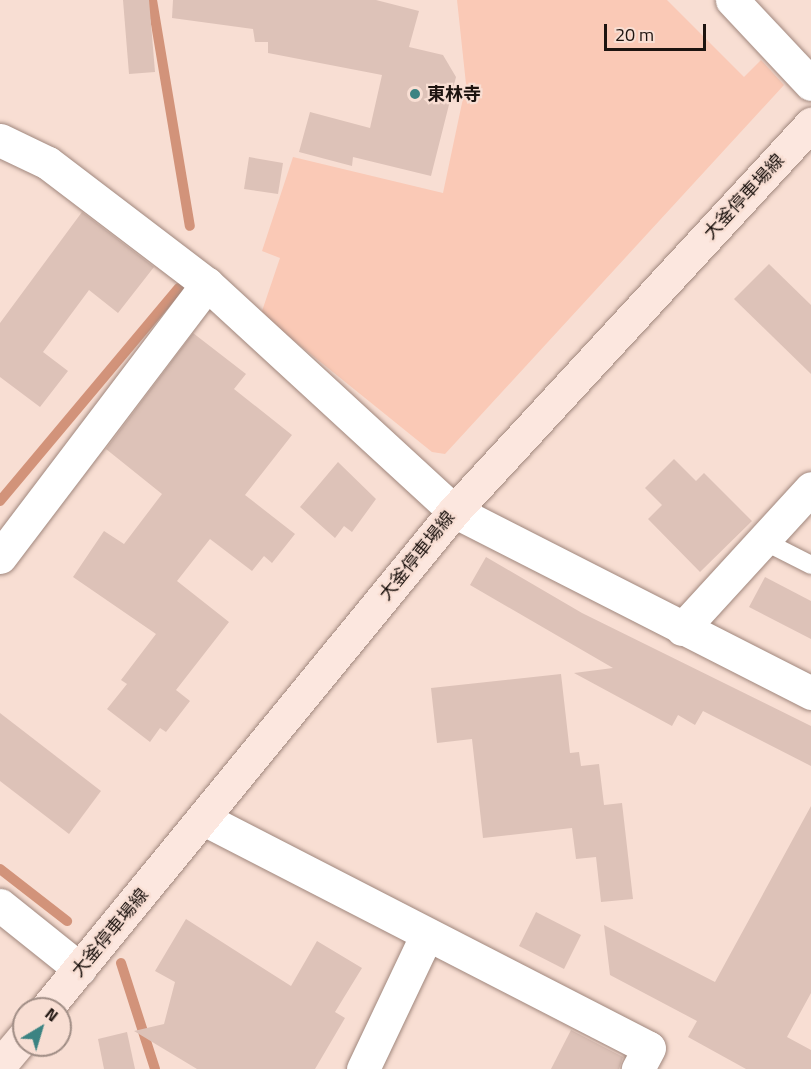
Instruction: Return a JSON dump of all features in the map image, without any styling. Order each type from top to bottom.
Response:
[{"type":"main road","name":"大釜停車場線","points":[[56,997],[454,511],[811,124]]},
{"type":"main road","points":[[0,1065],[12,1050]]},
{"type":"street","points":[[732,0],[811,84]]},
{"type":"street","points":[[0,140],[48,163],[207,284],[454,511],[811,693]]},
{"type":"street","points":[[0,557],[207,284]]},
{"type":"street","points":[[682,629],[811,488]]},
{"type":"street","points":[[204,819],[649,1048],[638,1069]]},
{"type":"street","points":[[0,905],[80,969]]},
{"type":"street","points":[[363,1069],[427,934]]},
{"type":"lane","points":[[762,540],[811,565]]},
{"type":"shaded area","points":[[457,0],[667,0],[744,77],[761,60],[784,85],[445,454],[432,452],[261,314],[280,258],[262,251],[293,157],[443,193],[466,84]]},
{"type":"building","points":[[123,0],[149,0],[155,72],[129,74]]},
{"type":"building","name":"東林寺","points":[[173,0],[376,0],[419,11],[409,47],[443,55],[456,77],[431,176],[353,157],[352,166],[299,152],[310,112],[370,128],[382,75],[268,53],[268,42],[255,42],[253,29],[172,18]]},
{"type":"building","points":[[249,157],[283,163],[278,194],[244,189]]},
{"type":"building","points":[[82,212],[154,267],[118,313],[89,290],[43,352],[68,371],[40,407],[0,377],[0,323]]},
{"type":"building","points":[[769,264],[811,305],[811,374],[734,299]]},
{"type":"building","points":[[193,333],[246,374],[234,389],[292,435],[245,495],[295,534],[272,563],[264,556],[252,571],[210,539],[177,581],[229,622],[176,690],[190,701],[166,732],[160,728],[150,742],[107,709],[127,684],[121,680],[156,634],[73,577],[104,531],[124,544],[162,494],[106,449]]},
{"type":"building","points":[[674,459],[696,481],[704,473],[752,521],[700,572],[648,519],[662,505],[645,488]]},
{"type":"building","points":[[338,462],[376,499],[352,532],[344,526],[335,538],[300,507]]},
{"type":"building","points":[[486,557],[582,613],[811,726],[811,766],[703,711],[695,725],[678,715],[672,726],[574,673],[613,668],[470,585]]},
{"type":"building","points":[[765,577],[811,601],[811,639],[749,607]]},
{"type":"building","points":[[561,674],[570,753],[579,752],[581,766],[599,764],[604,805],[622,803],[633,899],[601,902],[596,857],[576,859],[572,828],[483,838],[472,739],[437,743],[431,688]]},
{"type":"building","points":[[0,713],[101,791],[69,834],[0,781]]},
{"type":"building","points":[[811,806],[811,993],[787,1037],[811,1050],[811,1069],[746,1069],[688,1037],[697,1021],[610,975],[604,925],[715,982]]},
{"type":"building","points":[[536,912],[581,935],[564,969],[519,946]]},
{"type":"building","points":[[186,919],[291,986],[317,941],[362,968],[335,1012],[345,1018],[315,1069],[197,1069],[134,1031],[164,1024],[175,982],[155,971]]},
{"type":"building","points":[[571,1030],[623,1057],[619,1069],[551,1069]]},
{"type":"building","points":[[127,1032],[135,1069],[104,1069],[98,1039]]},
{"type":"waterway","points":[[152,0],[190,226]]},
{"type":"waterway","points":[[0,501],[179,288]]},
{"type":"waterway","points":[[0,869],[67,921]]},
{"type":"waterway","points":[[121,963],[155,1069]]},
{"type":"place","name":"東林寺","points":[[415,94]]}]
